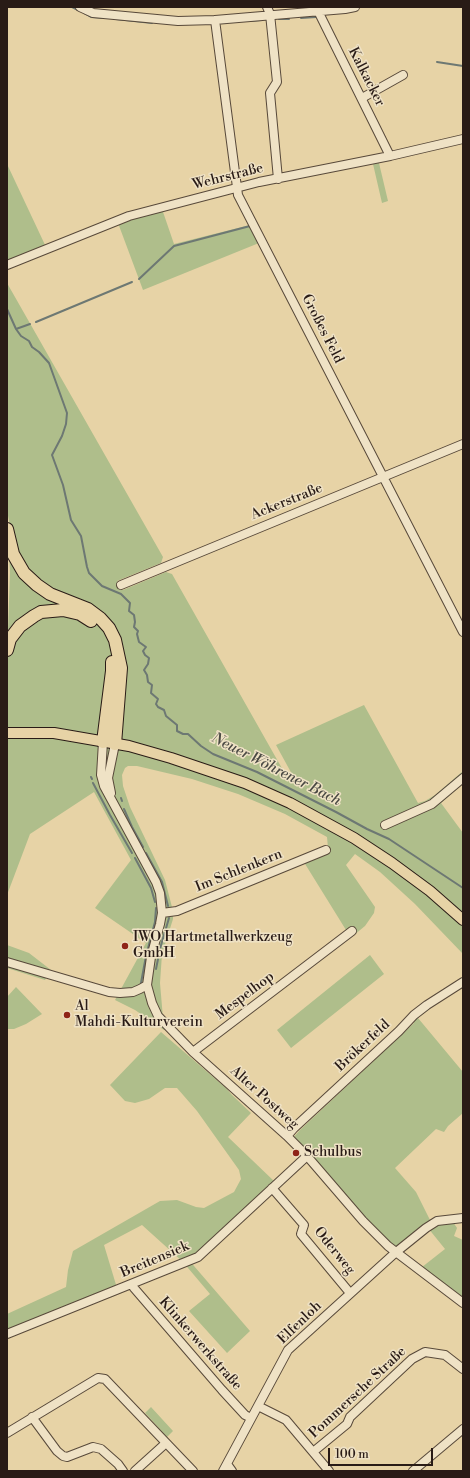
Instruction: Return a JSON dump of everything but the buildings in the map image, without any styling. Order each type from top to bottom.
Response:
[{"type":"highway","points":[[7,530],[13,554],[24,573],[50,594],[78,604],[100,618],[109,628],[115,640],[120,668],[109,743]]},
{"type":"highway","points":[[7,650],[10,639],[20,626],[41,612],[63,610],[80,614],[99,627],[105,637],[112,658],[109,743]]},
{"type":"main road","points":[[7,733],[23,732],[54,734],[109,743],[150,752],[181,761],[245,784],[290,804],[354,838],[392,863],[463,920]]},
{"type":"street","points":[[80,7],[93,13],[178,20],[214,20],[268,11],[318,11],[355,7]]},
{"type":"street","points":[[268,11],[278,82],[270,93],[278,179]]},
{"type":"street","name":"Kalkacker","points":[[318,11],[390,156]]},
{"type":"street","name":"Großes Feld","points":[[214,20],[236,188],[240,200],[463,632]]},
{"type":"street","points":[[362,98],[404,75]]},
{"type":"street","name":"Wehrstraße","points":[[7,265],[116,220],[236,188],[390,156],[463,139]]},
{"type":"street","name":"Ackerstraße","points":[[121,585],[463,444]]},
{"type":"street","name":"Alter Postweg","points":[[109,743],[108,778],[114,804]]},
{"type":"street","name":"Alter Postweg","points":[[109,743],[101,775],[104,786],[156,882],[160,893],[162,913],[158,935],[151,957],[147,985],[152,1003],[158,1016],[193,1052],[287,1136],[307,1156],[363,1221],[395,1253],[463,1303]]},
{"type":"street","points":[[385,825],[432,804],[463,778]]},
{"type":"street","name":"Im Schlenkern","points":[[162,913],[177,911],[326,850]]},
{"type":"street","name":"Mespelhop","points":[[193,1052],[352,931]]},
{"type":"street","points":[[7,962],[109,992],[132,992],[147,985]]},
{"type":"street","name":"Brökerfeld","points":[[287,1136],[399,1031],[414,1014],[463,982]]},
{"type":"street","name":"Breitensiek","points":[[7,1334],[198,1257],[307,1156]]},
{"type":"street","name":"Oderweg","points":[[272,1188],[304,1225],[301,1234],[350,1293]]},
{"type":"street","name":"Elfenloh","points":[[225,1468],[288,1350],[395,1253],[437,1221],[463,1218]]},
{"type":"street","name":"Klinkerwerkstraße","points":[[132,1284],[222,1390],[245,1415],[251,1418]]},
{"type":"street","name":"Pommersche Straße","points":[[313,1452],[348,1424],[350,1417],[412,1359],[425,1352],[445,1355],[463,1369]]},
{"type":"street","points":[[7,1433],[98,1378],[105,1379],[193,1471]]},
{"type":"street","points":[[258,1406],[286,1420],[330,1471]]},
{"type":"street","points":[[32,1417],[63,1456],[67,1457],[94,1447],[101,1449],[118,1464],[123,1471]]},
{"type":"street","points":[[413,1471],[463,1429]]},
{"type":"street","points":[[135,1471],[166,1443]]},
{"type":"street","points":[[225,1468],[232,1471]]},
{"type":"green space","points":[[379,163],[388,201],[382,203],[373,164]]},
{"type":"green space","points":[[7,164],[46,247],[7,263]]},
{"type":"green space","points":[[162,209],[174,244],[250,225],[259,243],[143,290],[118,223]]},
{"type":"green space","points":[[7,283],[163,557],[161,563],[117,581],[123,590],[166,572],[172,574],[288,779],[293,776],[276,745],[364,705],[418,803],[435,795],[463,771],[463,784],[441,803],[463,833],[463,954],[415,904],[380,872],[355,854],[346,865],[375,907],[374,913],[365,926],[354,935],[346,930],[302,859],[328,848],[327,837],[285,814],[238,794],[192,779],[137,766],[128,766],[125,768],[122,775],[123,786],[130,807],[165,880],[173,911],[173,919],[162,954],[160,983],[164,1030],[135,1010],[115,1000],[146,943],[95,908],[131,860],[94,792],[30,834],[7,895],[7,660],[10,572],[9,553],[14,545],[7,511]]},
{"type":"green space","points":[[7,945],[29,953],[51,970],[45,980],[7,968]]},
{"type":"green space","points":[[370,955],[384,974],[291,1048],[277,1030]]},
{"type":"green space","points":[[463,986],[418,1018],[463,1072],[463,1113],[448,1126],[444,1132],[436,1129],[395,1168],[416,1192],[432,1224],[453,1222],[457,1228],[454,1236],[463,1240],[463,1303],[417,1271],[445,1249],[428,1228],[396,1252],[292,1139],[414,1023],[411,1014]]},
{"type":"green space","points":[[16,987],[42,1014],[26,1024],[14,1029],[7,1029],[7,997]]},
{"type":"green space","points":[[161,1032],[226,1088],[251,1113],[228,1137],[275,1182],[196,1256],[188,1259],[250,1331],[227,1353],[189,1311],[210,1294],[183,1262],[142,1225],[104,1245],[117,1288],[7,1332],[7,1314],[66,1287],[68,1270],[73,1251],[160,1201],[177,1200],[196,1207],[204,1208],[234,1192],[241,1179],[239,1170],[197,1111],[177,1088],[165,1088],[149,1099],[135,1103],[125,1101],[110,1085]]},
{"type":"green space","points":[[151,1407],[173,1431],[167,1437],[145,1413]]},
{"type":"waterway","points":[[72,7],[78,10]]},
{"type":"waterway","points":[[84,13],[91,17],[107,18]]},
{"type":"waterway","points":[[301,18],[316,17]]},
{"type":"waterway","points":[[116,19],[152,23]]},
{"type":"waterway","points":[[279,19],[289,19]]},
{"type":"waterway","points":[[245,21],[262,20]]},
{"type":"waterway","points":[[437,62],[463,66]]},
{"type":"waterway","points":[[139,279],[174,246],[250,226]]},
{"type":"waterway","points":[[36,322],[132,282]]},
{"type":"waterway","name":"Neuer Wöhrener Bach","points":[[7,309],[16,329],[21,336],[29,341],[32,347],[49,363],[67,413],[66,424],[62,436],[52,455],[63,485],[71,520],[81,536],[89,573],[102,586],[121,594],[130,603],[129,611],[134,615],[134,627],[138,631],[137,634],[139,642],[146,647],[143,651],[149,658],[148,664],[144,670],[147,675],[148,682],[152,685],[151,693],[158,699],[156,704],[158,707],[164,710],[166,716],[177,725],[177,731],[183,734],[188,734],[201,746],[213,754],[257,772],[389,839],[463,888]]},
{"type":"waterway","points":[[16,329],[30,324]]},
{"type":"waterway","points":[[93,783],[132,853]]},
{"type":"waterway","points":[[124,809],[143,847]]},
{"type":"waterway","points":[[146,853],[162,882],[168,906]]},
{"type":"waterway","points":[[135,858],[151,888],[155,902]]},
{"type":"waterway","points":[[141,983],[155,922],[156,908]]},
{"type":"waterway","points":[[159,952],[169,918]]},
{"type":"waterway","points":[[156,969],[158,959]]},
{"type":"place","name":"IWO Hartmetallwerkzeug GmbH","points":[[125,946]]},
{"type":"place","name":"Al Mahdi-Kulturverein","points":[[67,1015]]},
{"type":"place","name":"Schulbus","points":[[296,1153]]}]
